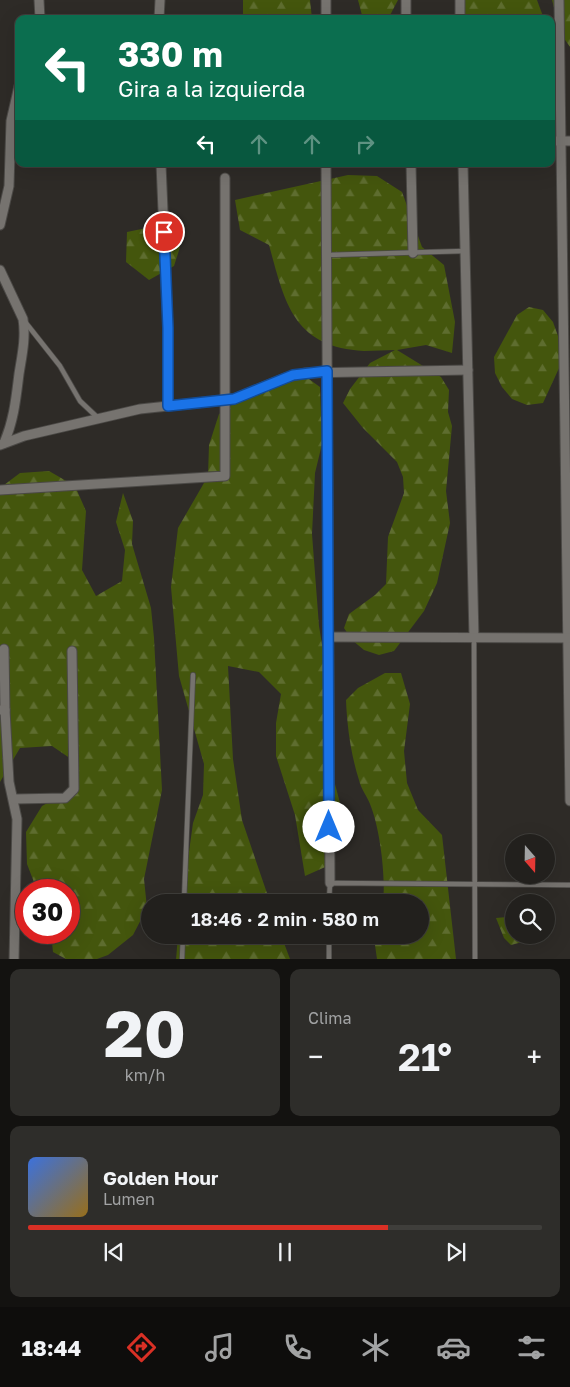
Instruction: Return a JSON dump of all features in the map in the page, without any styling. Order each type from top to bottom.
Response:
[{"type":"street","points":[[39,0],[40,15]]},
{"type":"street","points":[[159,15],[160,0]]},
{"type":"street","points":[[326,0],[326,15]]},
{"type":"street","points":[[406,0],[406,15]]},
{"type":"street","points":[[460,0],[460,15]]},
{"type":"street","points":[[559,0],[566,141],[570,801]]},
{"type":"street","points":[[0,225],[9,186],[11,121],[15,104]]},
{"type":"street","points":[[161,167],[168,328],[168,406]]},
{"type":"street","points":[[326,167],[330,883]]},
{"type":"street","points":[[411,167],[413,253]]},
{"type":"street","points":[[463,167],[474,638]]},
{"type":"street","points":[[0,490],[225,476],[226,178]]},
{"type":"street","points":[[0,270],[24,320],[24,341],[14,417],[2,444]]},
{"type":"street","points":[[2,444],[140,409],[234,399],[293,375],[327,371],[468,370]]},
{"type":"street","points":[[328,638],[569,638]]},
{"type":"street","points":[[4,649],[2,710],[9,782],[17,819],[14,959]]},
{"type":"street","points":[[14,799],[65,798],[74,789],[72,652]]},
{"type":"lane","points":[[327,255],[465,251]]},
{"type":"lane","points":[[24,320],[60,366],[80,401],[100,418]]},
{"type":"lane","points":[[474,638],[475,959]]},
{"type":"lane","points":[[184,894],[193,675]]},
{"type":"lane","points":[[330,894],[330,883],[570,885]]},
{"type":"lane","points":[[182,959],[183,944]]},
{"type":"lane","points":[[329,944],[329,959]]},
{"type":"green space","points":[[243,0],[310,0],[312,15],[243,15]]},
{"type":"green space","points":[[358,0],[398,0],[390,15],[362,15]]},
{"type":"green space","points":[[459,0],[537,0],[543,15],[462,15]]},
{"type":"green space","points":[[552,0],[570,0],[570,47],[561,34]]},
{"type":"green space","points":[[555,52],[559,77],[555,105]]},
{"type":"green space","points":[[348,175],[377,176],[402,192],[422,247],[444,265],[455,322],[452,353],[426,345],[397,350],[441,377],[449,390],[448,412],[452,426],[446,491],[450,523],[437,583],[424,611],[394,651],[379,655],[364,650],[352,640],[344,628],[349,614],[375,595],[386,584],[388,537],[404,493],[403,477],[397,462],[363,428],[343,403],[350,389],[370,363],[395,350],[364,351],[340,348],[321,341],[307,331],[287,303],[269,245],[240,230],[235,200]]},
{"type":"green space","points":[[156,226],[180,247],[174,266],[149,280],[126,262],[127,232]]},
{"type":"green space","points":[[529,307],[543,310],[553,322],[558,336],[560,366],[543,403],[527,405],[512,399],[502,387],[495,373],[494,357],[517,315]]},
{"type":"green space","points":[[295,369],[320,387],[322,444],[315,473],[312,534],[319,626],[329,687],[325,746],[340,803],[338,834],[332,864],[305,876],[295,815],[276,756],[276,723],[281,694],[259,672],[228,666],[233,759],[242,820],[267,894],[183,894],[193,823],[203,795],[204,764],[179,676],[171,587],[178,528],[208,476],[209,445],[219,414],[269,379]]},
{"type":"green space","points":[[49,471],[75,486],[86,511],[82,570],[96,596],[122,581],[125,550],[116,522],[123,493],[133,521],[132,544],[151,608],[162,790],[144,879],[146,894],[141,894],[141,920],[133,935],[108,955],[97,959],[66,959],[53,952],[52,944],[80,944],[80,879],[33,879],[27,864],[26,832],[42,806],[67,792],[77,763],[52,746],[20,748],[0,782],[0,488],[20,473]]},
{"type":"green space","points":[[385,673],[401,673],[410,704],[404,751],[407,783],[418,810],[442,835],[456,959],[377,959],[375,944],[429,944],[429,894],[384,894],[381,853],[374,814],[356,770],[348,730],[346,700],[358,688]]},
{"type":"green space","points":[[505,917],[505,939],[504,938],[496,918]]},
{"type":"green space","points":[[177,944],[284,944],[290,959],[176,959]]},
{"type":"route","points":[[164,232],[168,328],[168,406],[234,399],[293,375],[327,371],[329,827]]}]
